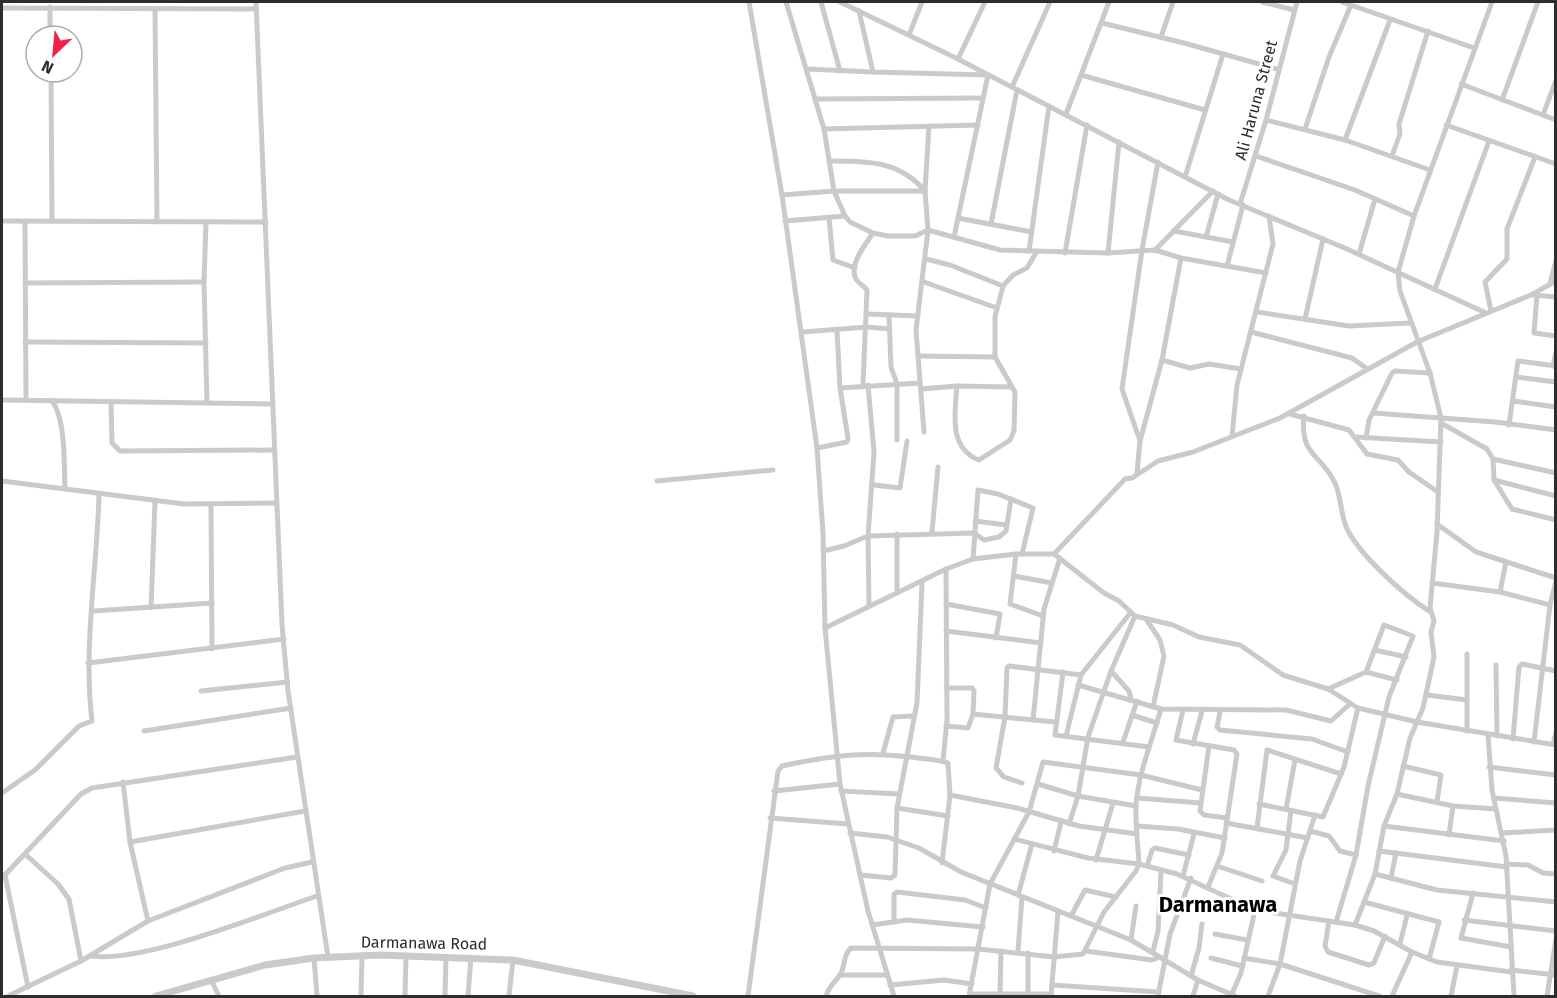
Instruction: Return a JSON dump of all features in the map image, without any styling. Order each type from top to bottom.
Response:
[{"type":"street","points":[[256,2],[276,503],[284,639],[297,757],[328,957]]},
{"type":"street","points":[[749,2],[782,195],[803,333],[817,448],[824,550],[825,628],[841,787],[872,925],[894,996]]},
{"type":"street","points":[[786,2],[824,129],[834,191],[845,216],[873,233],[900,237],[921,235],[928,230]]},
{"type":"street","points":[[821,2],[840,70]]},
{"type":"street","points":[[840,2],[958,59],[1241,205],[1323,238],[1488,312]]},
{"type":"street","points":[[909,35],[922,2]]},
{"type":"street","points":[[958,59],[985,2]]},
{"type":"street","points":[[991,224],[1014,88],[1050,2]]},
{"type":"street","points":[[1066,114],[1109,2]]},
{"type":"street","points":[[1161,37],[1173,2]]},
{"type":"street","points":[[1262,2],[1294,10]]},
{"type":"street","name":"Ali Haruna Street","points":[[1227,266],[1241,205],[1266,120],[1277,69],[1297,2]]},
{"type":"street","points":[[1342,2],[1474,48]]},
{"type":"street","points":[[1355,925],[1375,874],[1384,826],[1397,794],[1403,766],[1426,695],[1434,657],[1430,611],[1437,524],[1441,421],[1430,373],[1400,291],[1398,272],[1414,216],[1489,2]]},
{"type":"street","points":[[1502,100],[1538,2]]},
{"type":"street","points":[[1305,129],[1329,57],[1351,5]]},
{"type":"street","points":[[50,7],[50,24]]},
{"type":"street","points":[[2,8],[256,9]]},
{"type":"street","points":[[155,9],[157,222]]},
{"type":"street","points":[[859,11],[873,72]]},
{"type":"street","points":[[1345,140],[1390,20]]},
{"type":"street","points":[[1102,23],[1277,69]]},
{"type":"street","points":[[1392,156],[1400,134],[1399,124],[1428,31]]},
{"type":"street","points":[[1185,177],[1222,54]]},
{"type":"street","points":[[807,69],[988,75]]},
{"type":"street","points":[[954,237],[988,75]]},
{"type":"street","points":[[1082,75],[1205,110]]},
{"type":"street","points":[[1543,115],[1556,80]]},
{"type":"street","points":[[51,84],[52,221]]},
{"type":"street","points":[[1461,84],[1556,120]]},
{"type":"street","points":[[816,99],[983,98]]},
{"type":"street","points":[[1029,251],[1049,106]]},
{"type":"street","points":[[1266,120],[1345,140],[1430,170]]},
{"type":"street","points":[[824,129],[978,125]]},
{"type":"street","points":[[1065,253],[1087,125]]},
{"type":"street","points":[[924,432],[916,330],[924,282],[928,230],[926,191],[929,126]]},
{"type":"street","points":[[1446,126],[1556,164]]},
{"type":"street","points":[[1435,289],[1489,141]]},
{"type":"street","points":[[1108,253],[1119,142]]},
{"type":"street","points":[[1256,156],[1376,199],[1414,216]]},
{"type":"street","points":[[1488,312],[1485,282],[1507,259],[1507,229],[1535,157]]},
{"type":"street","points":[[829,161],[879,162],[900,172],[926,191]]},
{"type":"street","points":[[1140,441],[1122,389],[1142,250],[1158,162]]},
{"type":"street","points":[[782,195],[834,191],[926,191]]},
{"type":"street","points":[[1155,250],[1216,193]]},
{"type":"street","points":[[1206,237],[1216,193]]},
{"type":"street","points":[[1359,254],[1376,199]]},
{"type":"street","points":[[785,221],[845,216]]},
{"type":"street","points":[[1232,436],[1235,394],[1273,244],[1269,216]]},
{"type":"street","points":[[829,218],[833,260],[855,268]]},
{"type":"street","points":[[958,218],[1032,232]]},
{"type":"street","points":[[2,221],[266,222]]},
{"type":"street","points":[[25,221],[26,400]]},
{"type":"street","points":[[206,222],[204,282],[207,403]]},
{"type":"street","points":[[928,230],[1000,250],[1065,253],[1155,250],[1181,258],[1266,273]]},
{"type":"street","points":[[1174,231],[1233,242]]},
{"type":"street","points":[[869,606],[868,536],[874,485],[873,449],[865,385],[867,290],[856,280],[855,268],[858,258],[873,233]]},
{"type":"street","points":[[1305,319],[1323,238]]},
{"type":"street","points":[[957,386],[954,419],[956,437],[978,460],[1013,435],[1016,396],[995,357],[995,317],[1003,286],[1013,275],[1031,265],[1037,251]]},
{"type":"street","points":[[1137,473],[1140,441],[1162,360],[1181,258]]},
{"type":"street","points":[[926,259],[950,265],[1003,286]]},
{"type":"street","points":[[1054,554],[1128,478],[1158,461],[1193,452],[1288,414],[1366,368],[1417,342],[1534,295],[1553,283],[1556,260]]},
{"type":"street","points":[[25,283],[204,282]]},
{"type":"street","points":[[924,282],[997,308]]},
{"type":"street","points":[[1534,295],[1556,297]]},
{"type":"street","points":[[1534,295],[1534,333],[1556,336]]},
{"type":"street","points":[[1257,312],[1349,326],[1410,323]]},
{"type":"street","points":[[867,314],[918,316]]},
{"type":"street","points":[[890,315],[891,367],[894,370],[897,384],[897,440]]},
{"type":"street","points":[[803,333],[867,327],[890,328]]},
{"type":"street","points":[[817,448],[848,440],[840,388],[837,330]]},
{"type":"street","points":[[1251,332],[1352,358],[1366,368]]},
{"type":"street","points":[[25,342],[206,343]]},
{"type":"street","points":[[1509,425],[1517,362],[1520,360],[1554,366],[1556,352]]},
{"type":"street","points":[[918,356],[995,357]]},
{"type":"street","points":[[1162,360],[1190,368],[1209,364],[1241,369]]},
{"type":"street","points":[[1366,438],[1369,420],[1395,370],[1430,373]]},
{"type":"street","points":[[1516,377],[1556,382]]},
{"type":"street","points":[[840,388],[897,384],[1012,387]]},
{"type":"street","points":[[2,400],[273,404]]},
{"type":"street","points":[[52,401],[57,409],[60,426],[65,489]]},
{"type":"street","points":[[1513,401],[1556,407]]},
{"type":"street","points":[[111,402],[112,443],[120,451],[274,450]]},
{"type":"street","points":[[1373,413],[1441,421],[1495,422],[1555,430]]},
{"type":"street","points":[[1288,414],[1338,425],[1356,437],[1367,454],[1398,460],[1409,472],[1438,492]]},
{"type":"street","points":[[1304,416],[1304,441],[1313,456],[1327,468],[1335,483],[1340,511],[1348,531],[1370,558],[1411,599],[1430,611]]},
{"type":"street","points":[[1441,421],[1488,449],[1493,459],[1494,480],[1512,509],[1556,520]]},
{"type":"street","points":[[1356,437],[1441,442]]},
{"type":"street","points":[[874,485],[900,488],[907,441]]},
{"type":"street","points":[[1493,459],[1556,473]]},
{"type":"street","points":[[932,532],[938,467]]},
{"type":"street","points":[[657,481],[773,471]]},
{"type":"street","points":[[1494,480],[1556,496]]},
{"type":"street","points":[[2,481],[99,495],[211,506],[276,503]]},
{"type":"street","points":[[973,559],[978,490],[1033,508],[1019,554],[1010,606],[1043,616]]},
{"type":"street","points":[[2,793],[35,770],[79,726],[92,722],[88,663],[99,495]]},
{"type":"street","points":[[824,550],[844,546],[868,536],[897,534],[974,533],[984,540],[994,539],[1006,531],[1011,499]]},
{"type":"street","points":[[151,608],[155,501]]},
{"type":"street","points":[[211,506],[212,649]]},
{"type":"street","points":[[975,521],[1006,525]]},
{"type":"street","points":[[1437,524],[1469,549],[1555,579]]},
{"type":"street","points":[[897,534],[897,592]]},
{"type":"street","points":[[825,628],[897,592],[922,583],[946,569],[973,559],[1019,554],[1054,554],[1133,614],[1173,625],[1199,637],[1240,645],[1282,675],[1328,689],[1358,708],[1417,722],[1534,742],[1554,744],[1556,732]]},
{"type":"street","points":[[1033,720],[1043,616],[1060,558]]},
{"type":"street","points":[[1500,591],[1506,562]]},
{"type":"street","points":[[943,761],[946,726],[946,569]]},
{"type":"street","points":[[1534,742],[1556,569]]},
{"type":"street","points":[[1014,576],[1052,583]]},
{"type":"street","points":[[861,875],[894,876],[897,808],[908,757],[918,690],[922,583]]},
{"type":"street","points":[[1432,583],[1500,591],[1550,605]]},
{"type":"street","points":[[93,611],[212,603]]},
{"type":"street","points":[[946,604],[1000,614],[996,638]]},
{"type":"street","points":[[1069,824],[1078,796],[1088,737],[1133,614]]},
{"type":"street","points":[[1066,735],[1081,675],[1133,614]]},
{"type":"street","points":[[1146,619],[1160,640],[1164,656],[1153,707]]},
{"type":"street","points":[[1366,672],[1382,627],[1385,625],[1413,636],[1389,697],[1368,786],[1356,855],[1325,946],[1328,952],[1369,965],[1374,963],[1385,936]]},
{"type":"street","points":[[946,631],[1041,643]]},
{"type":"street","points":[[88,663],[284,639]]},
{"type":"street","points":[[1375,650],[1406,657]]},
{"type":"street","points":[[1467,654],[1467,731]]},
{"type":"street","points":[[1513,739],[1519,667],[1522,664],[1556,672]]},
{"type":"street","points":[[1496,665],[1497,736]]},
{"type":"street","points":[[1022,783],[1004,777],[996,768],[1005,717],[1007,668],[1009,666],[1081,675]]},
{"type":"street","points":[[1111,671],[1134,700],[1132,715],[1123,742]]},
{"type":"street","points":[[1063,672],[1054,734],[1149,747]]},
{"type":"street","points":[[1328,689],[1366,672],[1397,680]]},
{"type":"street","points":[[201,691],[288,682]]},
{"type":"street","points":[[1078,685],[1161,709],[1220,712],[1286,710],[1330,721],[1338,717],[1350,704]]},
{"type":"street","points":[[946,688],[974,689],[973,714],[966,729],[946,726]]},
{"type":"street","points":[[1426,695],[1467,700]]},
{"type":"street","points":[[144,731],[291,708]]},
{"type":"street","points":[[1259,804],[1324,816],[1348,752],[1358,708]]},
{"type":"street","points":[[826,996],[832,982],[840,975],[849,949],[878,947],[900,950],[927,947],[979,949],[1018,951],[1054,957],[1077,957],[1086,951],[1104,912],[1132,878],[1139,864],[1137,798],[1141,775],[1161,709]]},
{"type":"street","points":[[1183,710],[1176,740],[1236,751],[1225,838],[1208,887]]},
{"type":"street","points":[[1193,744],[1202,711]]},
{"type":"street","points":[[1220,712],[1217,727],[1220,730],[1312,739],[1348,752]]},
{"type":"street","points":[[973,714],[1055,722]]},
{"type":"street","points":[[1132,715],[1157,723]]},
{"type":"street","points":[[883,753],[893,716],[914,716]]},
{"type":"street","points":[[1488,735],[1489,767],[1507,866],[1514,996]]},
{"type":"street","points":[[1209,746],[1200,811],[1257,828],[1308,838]]},
{"type":"street","points":[[1257,828],[1265,751],[1275,751],[1295,760],[1341,774]]},
{"type":"street","points":[[748,996],[770,818],[777,771],[782,766],[837,755],[883,753],[943,761],[950,764],[950,795],[942,863]]},
{"type":"street","points":[[28,987],[3,876],[81,794],[99,785],[297,757]]},
{"type":"street","points":[[1295,760],[1288,834],[1283,858],[1274,876],[1295,884]]},
{"type":"street","points":[[1058,911],[1051,995],[1000,992],[970,995],[990,884],[1029,812],[1044,762],[1082,769],[1141,775],[1202,790]]},
{"type":"street","points":[[1403,766],[1440,775],[1437,802]]},
{"type":"street","points":[[1489,767],[1556,775]]},
{"type":"street","points":[[123,782],[130,842],[148,921]]},
{"type":"street","points":[[1038,784],[1078,796],[1136,806]]},
{"type":"street","points":[[774,791],[841,787],[899,794]]},
{"type":"street","points":[[1397,794],[1453,806],[1496,809]]},
{"type":"street","points":[[950,795],[1029,812],[1069,824],[1104,831],[1137,834]]},
{"type":"street","points":[[1137,798],[1201,803]]},
{"type":"street","points":[[1494,798],[1556,803]]},
{"type":"street","points":[[1096,860],[1113,803]]},
{"type":"street","points":[[1449,835],[1453,806]]},
{"type":"street","points":[[897,808],[948,816]]},
{"type":"street","points":[[130,842],[305,811]]},
{"type":"street","points":[[1268,996],[1280,964],[1295,884],[1315,815]]},
{"type":"street","points":[[770,818],[848,824]]},
{"type":"street","points":[[1054,850],[1061,822]]},
{"type":"street","points":[[1137,826],[1225,838]]},
{"type":"street","points":[[1384,826],[1504,842]]},
{"type":"street","points":[[1502,833],[1556,830]]},
{"type":"street","points":[[1310,831],[1329,836],[1340,851],[1356,855]]},
{"type":"street","points":[[850,833],[880,835],[919,848],[942,863],[990,884],[1131,940],[1153,951],[1198,980],[1232,996],[1242,966],[1255,910]]},
{"type":"street","points":[[1183,876],[1194,834]]},
{"type":"street","points":[[1014,839],[1096,860],[1139,864],[1191,878],[1255,910],[1355,925],[1385,936],[1429,959],[1457,966],[1552,974]]},
{"type":"street","points":[[1018,951],[1020,896],[1032,844]]},
{"type":"street","points":[[1147,867],[1152,850],[1155,848],[1188,855]]},
{"type":"street","points":[[1380,851],[1507,866],[1528,865],[1543,873],[1556,874]]},
{"type":"street","points":[[25,854],[58,884],[69,899],[81,961]]},
{"type":"street","points":[[1391,878],[1396,854]]},
{"type":"street","points":[[8,996],[81,961],[148,921],[285,868],[312,862]]},
{"type":"street","points":[[1217,866],[1262,881]]},
{"type":"street","points":[[1153,951],[1158,931],[1161,871]]},
{"type":"street","points":[[1375,874],[1437,890],[1556,902]]},
{"type":"street","points":[[1052,985],[1159,994],[1162,958],[1170,949],[1170,934],[1191,878]]},
{"type":"street","points":[[1071,916],[1085,890],[1116,897]]},
{"type":"street","points":[[894,921],[894,894],[897,892],[965,900],[986,908]]},
{"type":"street","points":[[1473,893],[1461,937],[1511,946]]},
{"type":"street","points":[[90,956],[108,957],[158,948],[317,896]]},
{"type":"street","points":[[1364,902],[1440,924],[1429,959]]},
{"type":"street","points":[[1131,940],[1136,906]]},
{"type":"street","points":[[1400,944],[1407,915]]},
{"type":"street","points":[[1464,920],[1556,932]]},
{"type":"street","points":[[872,925],[894,921],[983,927]]},
{"type":"street","points":[[1191,976],[1199,948],[1202,924]]},
{"type":"street","points":[[1215,934],[1248,940]]},
{"type":"street","points":[[1547,996],[1556,939]]},
{"type":"street","points":[[1000,992],[1002,951]]},
{"type":"street","points":[[1086,951],[1152,960],[1162,958]]},
{"type":"street","points":[[1392,996],[1412,952]]},
{"type":"street","points":[[1027,994],[1028,953]]},
{"type":"street","points":[[362,955],[362,996]]},
{"type":"street","points":[[405,996],[406,955]]},
{"type":"street","name":"Darmanawa Road","points":[[156,996],[266,965],[328,957],[406,955],[513,960],[693,996]]},
{"type":"street","points":[[445,996],[446,956]]},
{"type":"street","points":[[468,996],[471,957]]},
{"type":"street","points":[[314,958],[317,996]]},
{"type":"street","points":[[1211,958],[1242,966]]},
{"type":"street","points":[[1244,958],[1280,964],[1379,996]]},
{"type":"street","points":[[509,996],[513,960]]},
{"type":"street","points":[[1451,996],[1457,966]]},
{"type":"street","points":[[840,975],[886,975]]},
{"type":"street","points":[[211,980],[219,996]]},
{"type":"street","points":[[890,985],[944,980],[972,984]]},
{"type":"street","points":[[1193,996],[1198,980]]},
{"type":"district","name":"Darmanawa","points":[[1218,904]]}]
